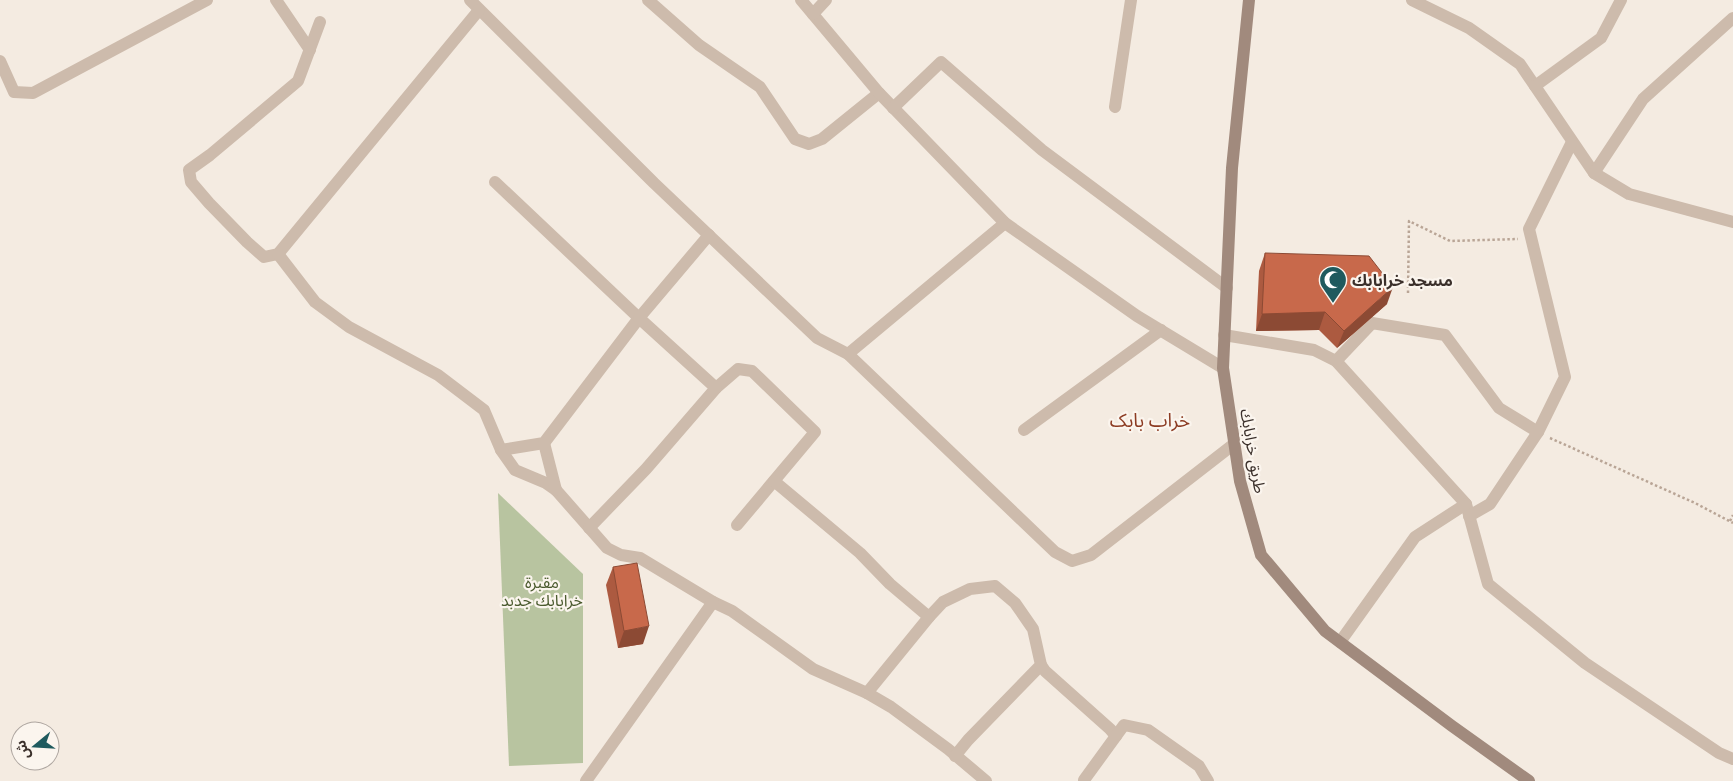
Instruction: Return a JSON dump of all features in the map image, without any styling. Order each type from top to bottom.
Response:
[{"type":"main road","name":"طريق خرابابك","points":[[1249,0],[1232,168],[1223,368],[1240,481],[1261,555],[1325,631],[1529,781]]},
{"type":"street","points":[[0,61],[14,92],[33,93],[207,0]]},
{"type":"street","points":[[276,0],[310,50]]},
{"type":"street","points":[[470,0],[654,183],[817,338],[848,354],[1055,552],[1072,561],[1091,555],[1234,444]]},
{"type":"street","points":[[648,0],[699,45],[760,87],[795,139],[809,144],[822,139],[879,93]]},
{"type":"street","points":[[801,0],[879,93],[1005,224],[1136,316],[1223,368]]},
{"type":"street","points":[[812,14],[826,0]]},
{"type":"street","points":[[1115,107],[1131,0]]},
{"type":"street","points":[[1412,0],[1468,28],[1520,64],[1594,173],[1629,194],[1733,222]]},
{"type":"street","points":[[1534,86],[1601,38],[1621,0]]},
{"type":"street","points":[[320,22],[298,81],[210,155],[189,170],[191,182],[209,203],[264,257],[278,254],[480,10]]},
{"type":"street","points":[[1594,173],[1643,99],[1733,18]]},
{"type":"street","points":[[893,108],[940,62],[1042,150],[1227,288]]},
{"type":"street","points":[[1340,642],[1416,537],[1467,510],[1490,504],[1538,432],[1565,377],[1529,229],[1572,142]]},
{"type":"street","points":[[495,182],[716,388]]},
{"type":"street","points":[[848,354],[1005,224]]},
{"type":"street","points":[[501,450],[544,443],[639,318],[709,235]]},
{"type":"street","points":[[278,254],[315,302],[349,327],[438,375],[484,410],[501,450],[515,470],[546,482],[556,490],[607,548],[622,555],[640,558],[713,602],[732,611],[813,669],[867,693],[891,707],[986,781]]},
{"type":"street","points":[[1336,361],[1372,323],[1445,335],[1499,408],[1538,432]]},
{"type":"street","points":[[1024,430],[1161,330]]},
{"type":"street","points":[[1224,336],[1314,350],[1336,361],[1467,510],[1488,584],[1585,663],[1733,759]]},
{"type":"street","points":[[590,528],[646,469],[716,388],[738,369],[752,370],[815,432],[737,525]]},
{"type":"street","points":[[544,443],[556,490]]},
{"type":"street","points":[[774,481],[860,553],[890,584],[929,617]]},
{"type":"street","points":[[867,693],[943,602],[970,589],[995,586],[1015,603],[1033,629],[1040,665],[1116,736]]},
{"type":"street","points":[[586,781],[713,602]]},
{"type":"street","points":[[955,756],[1040,665]]},
{"type":"street","points":[[1084,780],[1124,725],[1148,730],[1199,766],[1208,781]]},
{"type":"path","points":[[1408,293],[1409,221],[1450,241],[1532,238]]},
{"type":"path","points":[[1538,432],[1695,503],[1731,522],[1733,515]]},
{"type":"green space","name":"مقبرة خرابابك جدبد","points":[[498,493],[583,574],[583,763],[509,766]]},
{"type":"building","points":[[1265,253],[1369,256],[1393,287],[1344,331],[1325,312],[1262,314]]},
{"type":"building","points":[[637,563],[649,626],[624,631],[613,567]]},
{"type":"place","name":"مسجد خرابابك","points":[[1333,304]]},
{"type":"district","name":"خراب بابک","points":[[1150,420]]}]
